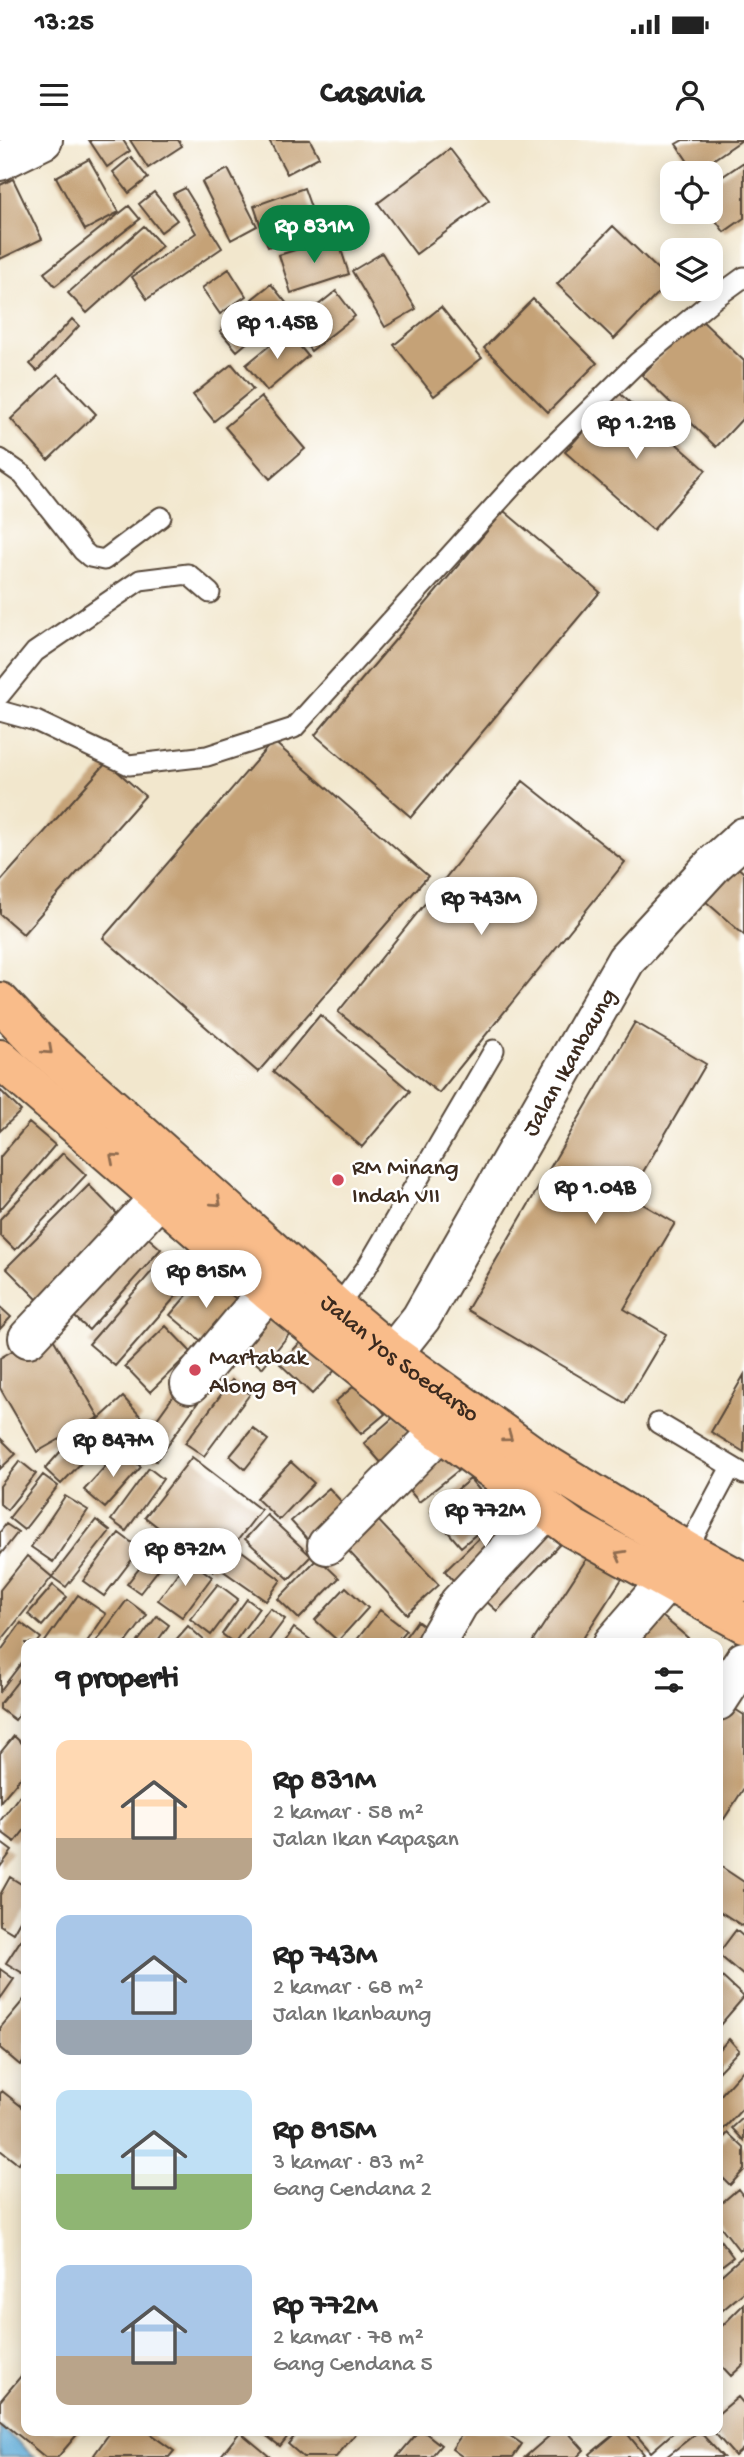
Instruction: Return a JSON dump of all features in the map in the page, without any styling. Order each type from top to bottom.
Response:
[{"type":"highway","name":"Jalan Yos Soedarso","points":[[0,1002],[36,1040],[328,1320],[383,1365],[545,1465],[677,1566],[744,1623]]},
{"type":"highway","name":"Jalan Yos Soedarso","points":[[3,1068],[160,1197],[268,1291],[328,1320]]},
{"type":"highway","name":"Jalan Yos Soedarso","points":[[383,1365],[440,1431],[572,1528],[677,1566],[744,1582]]},
{"type":"street","points":[[0,161],[43,140]]},
{"type":"street","name":"Jalan Ikanbaung","points":[[383,1365],[421,1318],[626,960],[714,864],[744,837]]},
{"type":"street","points":[[28,1338],[160,1197]]},
{"type":"street","points":[[190,1384],[268,1291]]},
{"type":"street","points":[[327,1545],[440,1431]]},
{"type":"street","points":[[439,1638],[459,1603],[545,1510]]},
{"type":"street","points":[[617,1638],[677,1566]]},
{"type":"street","points":[[723,1693],[744,1661]]},
{"type":"lane","points":[[0,711],[36,721],[129,765],[208,756],[294,728],[520,478],[639,362],[744,277]]},
{"type":"lane","points":[[0,459],[23,475],[90,557],[104,560],[161,517]]},
{"type":"lane","points":[[0,695],[35,652],[141,580],[188,574],[210,593]]},
{"type":"lane","points":[[328,1320],[367,1267],[494,1050]]},
{"type":"lane","points":[[658,1423],[738,1470],[677,1566]]},
{"type":"water","points":[[0,2427],[35,2457],[0,2457]]},
{"type":"building","points":[[89,140],[123,140],[130,151],[107,167]]},
{"type":"building","points":[[130,140],[178,140],[182,146],[148,168]]},
{"type":"building","points":[[269,140],[310,140],[319,157],[287,174]]},
{"type":"building","points":[[683,140],[742,140],[711,161],[688,161],[676,144]]},
{"type":"building","points":[[450,149],[489,200],[416,254],[378,203]]},
{"type":"building","points":[[131,157],[148,178],[129,193],[113,172]]},
{"type":"building","points":[[89,159],[119,212],[85,230],[56,177]]},
{"type":"building","points":[[744,162],[744,218],[724,232],[718,224],[723,224],[723,176]]},
{"type":"building","points":[[228,169],[257,226],[231,240],[202,182]]},
{"type":"building","points":[[13,179],[42,239],[0,259],[0,185]]},
{"type":"building","points":[[185,188],[222,248],[147,299],[132,277],[196,233],[173,194]]},
{"type":"building","points":[[304,188],[319,230],[268,247],[254,206]]},
{"type":"building","points":[[154,192],[177,220],[161,232],[139,204]]},
{"type":"building","points":[[129,206],[140,219],[55,286],[44,273]]},
{"type":"building","points":[[144,226],[162,246],[87,313],[68,293]]},
{"type":"building","points":[[613,226],[660,271],[660,291],[614,339],[557,284]]},
{"type":"building","points":[[337,237],[349,274],[291,293],[279,255]]},
{"type":"building","points":[[382,253],[416,309],[385,327],[352,271]]},
{"type":"building","points":[[229,269],[246,296],[220,314],[202,288]]},
{"type":"building","points":[[271,284],[292,310],[272,325],[252,299]]},
{"type":"building","points":[[336,291],[355,316],[311,351],[292,326]]},
{"type":"building","points":[[533,299],[597,363],[548,412],[484,348]]},
{"type":"building","points":[[441,307],[482,358],[434,396],[394,345]]},
{"type":"building","points":[[245,310],[262,330],[237,351],[220,331]]},
{"type":"building","points":[[698,317],[744,361],[744,417],[716,447],[642,375]]},
{"type":"building","points":[[72,319],[79,326],[37,371],[30,364]]},
{"type":"building","points":[[287,331],[308,356],[267,391],[246,365]]},
{"type":"building","points":[[232,364],[253,389],[214,421],[193,395]]},
{"type":"building","points":[[58,374],[96,414],[48,460],[11,419]]},
{"type":"building","points":[[618,392],[706,470],[653,530],[565,452]]},
{"type":"building","points":[[261,397],[305,449],[270,479],[225,427]]},
{"type":"building","points":[[504,511],[600,592],[411,817],[315,735]]},
{"type":"building","points":[[273,741],[428,876],[258,1072],[103,938]]},
{"type":"building","points":[[107,762],[145,796],[23,934],[0,914],[0,882]]},
{"type":"building","points":[[523,781],[625,862],[439,1093],[338,1012]]},
{"type":"building","points":[[735,865],[744,873],[744,935],[704,900]]},
{"type":"building","points":[[320,1015],[410,1091],[362,1147],[273,1072]]},
{"type":"building","points":[[635,1022],[706,1064],[629,1196],[675,1223],[624,1309],[666,1334],[625,1403],[467,1310]]},
{"type":"building","points":[[0,1090],[21,1111],[0,1131]]},
{"type":"building","points":[[29,1123],[55,1145],[0,1210],[0,1157]]},
{"type":"building","points":[[63,1153],[86,1175],[15,1250],[0,1235],[0,1219]]},
{"type":"building","points":[[89,1185],[130,1227],[48,1310],[6,1268]]},
{"type":"building","points":[[137,1228],[161,1249],[89,1330],[66,1309]]},
{"type":"building","points":[[166,1255],[192,1278],[115,1366],[89,1344]]},
{"type":"building","points":[[206,1273],[242,1304],[207,1346],[170,1315]]},
{"type":"building","points":[[275,1304],[298,1323],[262,1368],[240,1350]]},
{"type":"building","points":[[0,1307],[11,1317],[0,1329]]},
{"type":"building","points":[[166,1326],[191,1352],[150,1392],[125,1366]]},
{"type":"building","points":[[48,1330],[99,1417],[37,1452],[0,1388],[0,1358]]},
{"type":"building","points":[[310,1332],[342,1363],[312,1394],[280,1364]]},
{"type":"building","points":[[744,1375],[744,1452],[711,1432]]},
{"type":"building","points":[[232,1380],[250,1394],[204,1456],[185,1443]]},
{"type":"building","points":[[359,1382],[385,1414],[361,1434],[335,1402]]},
{"type":"building","points":[[182,1384],[201,1398],[156,1461],[137,1447]]},
{"type":"building","points":[[123,1397],[142,1418],[95,1460],[77,1439]]},
{"type":"building","points":[[396,1415],[422,1445],[390,1473],[364,1443]]},
{"type":"building","points":[[253,1428],[268,1440],[245,1469],[230,1456]]},
{"type":"building","points":[[0,1438],[16,1454],[0,1469]]},
{"type":"building","points":[[69,1442],[86,1458],[61,1484],[45,1469]]},
{"type":"building","points":[[441,1445],[460,1469],[419,1502],[399,1478]]},
{"type":"building","points":[[121,1449],[141,1467],[105,1508],[84,1490]]},
{"type":"building","points":[[192,1457],[261,1510],[214,1571],[145,1517]]},
{"type":"building","points":[[20,1461],[36,1474],[7,1510],[0,1504],[0,1486]]},
{"type":"building","points":[[291,1462],[314,1483],[279,1520],[256,1498]]},
{"type":"building","points":[[149,1468],[163,1479],[126,1531],[111,1520]]},
{"type":"building","points":[[43,1475],[58,1486],[24,1530],[9,1518]]},
{"type":"building","points":[[470,1479],[500,1514],[461,1547],[431,1512]]},
{"type":"building","points":[[329,1488],[348,1509],[310,1542],[291,1521]]},
{"type":"building","points":[[65,1496],[88,1510],[53,1562],[31,1547]]},
{"type":"building","points":[[509,1509],[525,1527],[461,1589],[445,1571]]},
{"type":"building","points":[[267,1515],[311,1556],[289,1579],[245,1539]]},
{"type":"building","points":[[375,1517],[439,1585],[407,1614],[344,1546]]},
{"type":"building","points":[[96,1520],[110,1531],[66,1587],[52,1577]]},
{"type":"building","points":[[542,1523],[562,1542],[497,1611],[477,1593]]},
{"type":"building","points":[[6,1524],[18,1532],[0,1555],[0,1532]]},
{"type":"building","points":[[119,1533],[140,1549],[104,1596],[83,1581]]},
{"type":"building","points":[[161,1541],[173,1551],[140,1593],[127,1584]]},
{"type":"building","points":[[235,1546],[281,1580],[266,1601],[219,1568]]},
{"type":"building","points":[[595,1546],[629,1568],[583,1638],[535,1638]]},
{"type":"building","points":[[27,1556],[52,1577],[0,1642],[0,1590]]},
{"type":"building","points":[[318,1558],[339,1578],[299,1619],[278,1599]]},
{"type":"building","points":[[188,1559],[212,1577],[182,1617],[158,1600]]},
{"type":"building","points":[[218,1584],[238,1599],[211,1635],[190,1619]]},
{"type":"building","points":[[53,1585],[67,1597],[42,1626],[28,1614]]},
{"type":"building","points":[[346,1587],[368,1608],[341,1638],[335,1638],[315,1620]]},
{"type":"building","points":[[78,1595],[106,1614],[89,1638],[48,1638]]},
{"type":"building","points":[[247,1599],[259,1608],[238,1638],[227,1638],[222,1634]]},
{"type":"building","points":[[127,1600],[147,1615],[130,1638],[99,1638]]},
{"type":"building","points":[[270,1608],[285,1619],[271,1638],[247,1638]]},
{"type":"building","points":[[380,1610],[406,1630],[399,1638],[358,1638]]},
{"type":"building","points":[[656,1611],[688,1638],[635,1638]]},
{"type":"building","points":[[157,1616],[169,1625],[160,1638],[141,1638]]},
{"type":"building","points":[[417,1621],[436,1635],[434,1638],[405,1638]]},
{"type":"building","points":[[21,1623],[41,1638],[21,1638],[21,1664],[0,1691],[0,1652]]},
{"type":"building","points":[[188,1626],[201,1638],[177,1638]]},
{"type":"building","points":[[294,1628],[308,1638],[287,1638]]},
{"type":"building","points":[[21,1677],[21,1712],[15,1720],[0,1709],[0,1704]]},
{"type":"building","points":[[727,1704],[744,1715],[744,1788],[724,1819],[723,1818],[723,1711]]},
{"type":"building","points":[[14,1736],[21,1742],[21,1777],[0,1802],[0,1753]]},
{"type":"building","points":[[21,1794],[21,1834],[15,1842],[0,1831],[0,1821]]},
{"type":"building","points":[[0,1842],[12,1851],[0,1867]]},
{"type":"building","points":[[723,1868],[744,1882],[744,1927],[723,1913]]},
{"type":"building","points":[[10,1877],[21,1884],[21,1919],[13,1933],[0,1925],[0,1895]]},
{"type":"building","points":[[736,1930],[744,1937],[744,1976],[723,1958],[723,1947]]},
{"type":"building","points":[[21,1940],[21,1972],[6,1963]]},
{"type":"building","points":[[0,1969],[14,1979],[0,1999]]},
{"type":"building","points":[[723,1978],[744,1997],[723,2022]]},
{"type":"building","points":[[21,2003],[20,2065],[0,2048],[0,2028]]},
{"type":"building","points":[[729,2039],[739,2050],[723,2067],[723,2046]]},
{"type":"building","points":[[744,2069],[744,2107],[723,2130],[723,2092]]},
{"type":"building","points":[[2,2091],[21,2106],[21,2160],[18,2164],[0,2150]]},
{"type":"building","points":[[744,2117],[744,2141],[732,2128]]},
{"type":"building","points":[[728,2133],[744,2148],[744,2170],[730,2185],[723,2178],[723,2138]]},
{"type":"building","points":[[738,2189],[744,2197],[744,2246],[739,2250],[723,2229],[723,2202]]},
{"type":"building","points":[[723,2244],[733,2257],[723,2265]]},
{"type":"building","points":[[744,2255],[744,2292],[723,2310],[723,2274]]},
{"type":"building","points":[[744,2304],[744,2364],[731,2376],[723,2367],[723,2325]]},
{"type":"building","points":[[21,2376],[21,2436],[76,2436],[58,2457],[45,2457],[0,2420],[0,2401]]},
{"type":"building","points":[[738,2397],[744,2404],[744,2448],[735,2456],[717,2436],[723,2436],[723,2410]]},
{"type":"building","points":[[107,2436],[153,2436],[174,2451],[169,2457],[94,2455]]},
{"type":"building","points":[[237,2436],[245,2436],[270,2457],[220,2457]]},
{"type":"building","points":[[267,2436],[288,2436],[280,2446]]},
{"type":"building","points":[[295,2436],[354,2436],[336,2457],[303,2457],[288,2444]]},
{"type":"building","points":[[415,2436],[429,2436],[441,2445],[431,2457],[397,2457]]},
{"type":"building","points":[[461,2436],[510,2436],[522,2444],[513,2457],[463,2457],[452,2449]]},
{"type":"building","points":[[549,2436],[571,2436],[584,2450],[577,2457],[525,2457]]},
{"type":"building","points":[[612,2436],[629,2436],[644,2454],[640,2457],[592,2457],[590,2454]]},
{"type":"building","points":[[637,2436],[669,2436],[651,2452]]},
{"type":"building","points":[[693,2436],[704,2436],[723,2457],[666,2457]]},
{"type":"place","name":"RM Minang Indah VII","points":[[338,1180]]},
{"type":"place","name":"Martabak Along 89","points":[[195,1370]]}]
